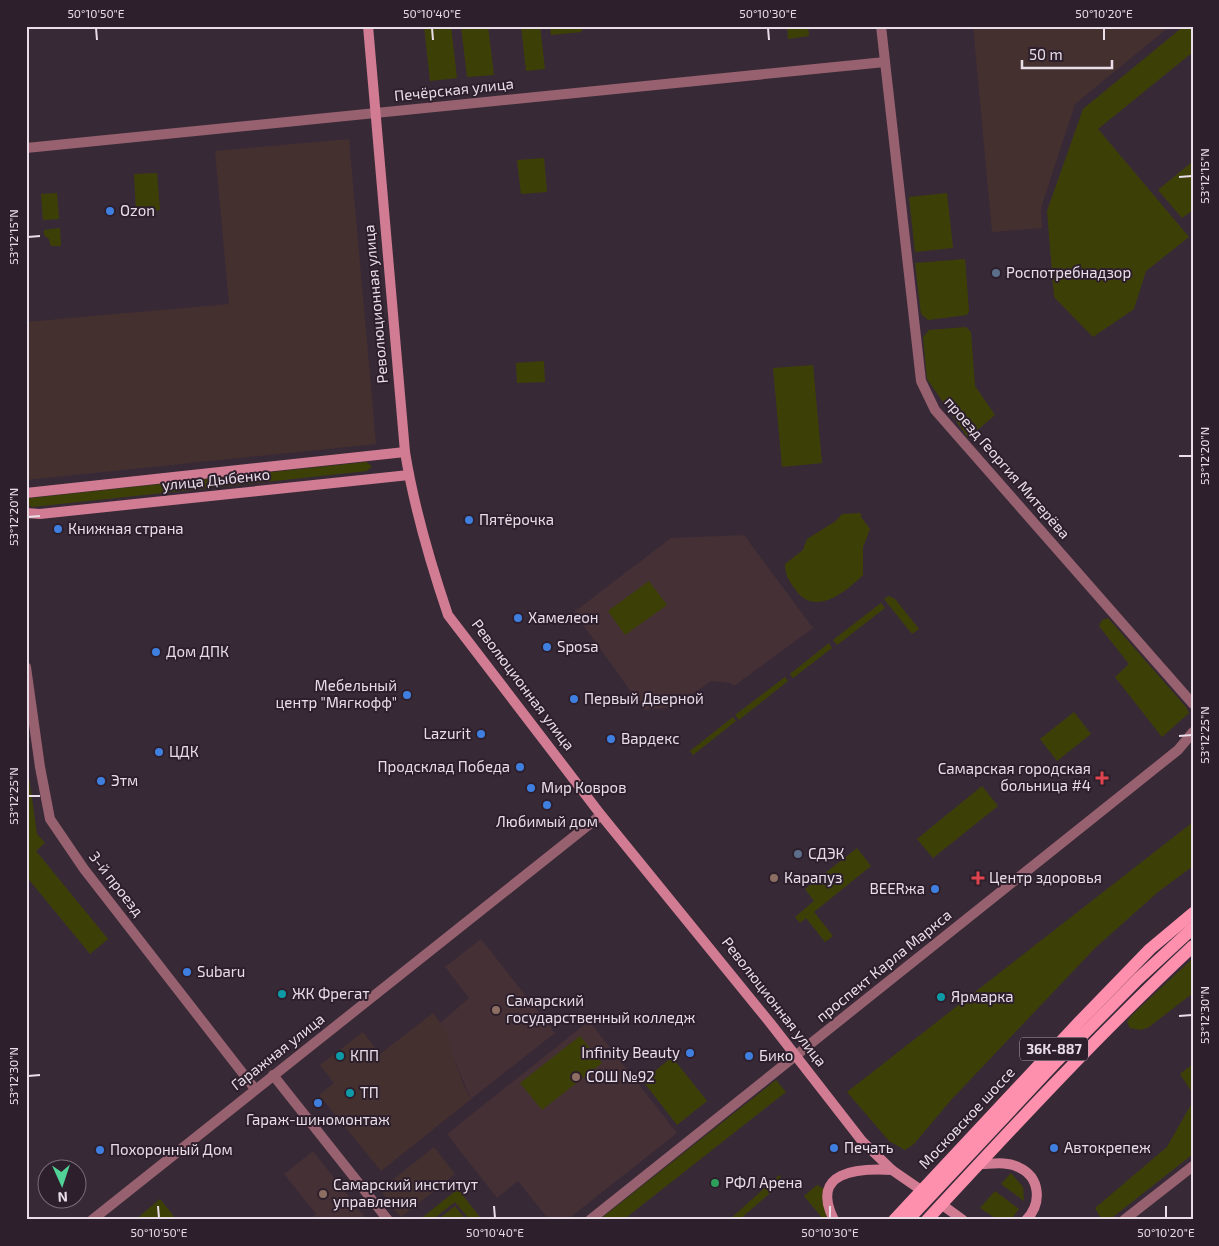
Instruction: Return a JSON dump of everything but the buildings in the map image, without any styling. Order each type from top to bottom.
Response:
[{"type":"main road","name":"Революционная улица","points":[[368,26],[405,452],[409,475],[438,585],[448,615],[601,814],[862,1141],[892,1170],[963,1220]]},
{"type":"main road","name":"улица Дыбенко","points":[[26,493],[405,452]]},
{"type":"main road","name":"улица Дыбенко","points":[[26,513],[40,514],[409,475]]},
{"type":"main road","name":"Московское шоссе","points":[[908,1220],[925,1194],[1150,949],[1193,913]]},
{"type":"main road","name":"Московское шоссе","points":[[894,1220],[958,1168],[1057,1061],[1138,979],[1193,928]]},
{"type":"main road","name":"36К-887","points":[[927,1220],[978,1164],[1149,987],[1193,946]]},
{"type":"main road","points":[[958,1168],[978,1164],[1012,1165],[1026,1172],[1036,1187],[1038,1198],[1033,1213],[1026,1220]]},
{"type":"main road","points":[[834,1220],[828,1198],[830,1187],[836,1178],[845,1172],[856,1170],[892,1170]]},
{"type":"street","name":"проезд Георгия Митерёва","points":[[882,26],[921,381],[935,410],[1193,704]]},
{"type":"street","name":"Печёрская улица","points":[[26,148],[885,62]]},
{"type":"street","name":"3-й проезд","points":[[26,667],[40,767],[50,819],[84,869],[255,1089]]},
{"type":"street","name":"проспект Карла Маркса","points":[[590,1220],[1178,750],[1193,732]]},
{"type":"street","name":"Гаражная улица","points":[[92,1220],[601,814]]},
{"type":"street","points":[[273,1075],[388,1220]]},
{"type":"street","points":[[1124,1220],[1193,1166]]},
{"type":"shaded area","points":[[424,26],[451,26],[457,78],[430,81]]},
{"type":"shaded area","points":[[461,26],[488,26],[494,75],[467,77]]},
{"type":"shaded area","points":[[521,26],[540,26],[545,69],[526,71]]},
{"type":"shaded area","points":[[550,26],[581,26],[582,32],[551,35]]},
{"type":"shaded area","points":[[787,26],[808,26],[809,36],[788,39]]},
{"type":"shaded area","points":[[973,26],[1170,26],[1075,104],[1041,208],[1042,228],[992,232]]},
{"type":"shaded area","points":[[1184,26],[1193,26],[1193,52],[1098,129],[1189,237],[1146,271],[1134,309],[1093,337],[1054,297],[1047,211],[1083,109]]},
{"type":"shaded area","points":[[349,139],[376,444],[26,480],[26,322],[229,304],[215,151]]},
{"type":"shaded area","points":[[544,158],[547,192],[521,194],[517,160]]},
{"type":"shaded area","points":[[1193,161],[1193,210],[1182,218],[1158,190]]},
{"type":"shaded area","points":[[157,173],[160,210],[136,212],[134,174]]},
{"type":"shaded area","points":[[57,193],[59,219],[43,220],[41,194]]},
{"type":"shaded area","points":[[947,193],[953,248],[915,252],[909,197]]},
{"type":"shaded area","points":[[60,228],[61,246],[51,246],[49,239],[44,235],[44,230]]},
{"type":"shaded area","points":[[965,259],[969,311],[967,315],[928,320],[921,314],[915,263]]},
{"type":"shaded area","points":[[966,327],[971,332],[975,386],[995,415],[968,438],[927,379],[923,337],[929,330]]},
{"type":"shaded area","points":[[544,361],[545,382],[517,383],[516,363]]},
{"type":"shaded area","points":[[813,365],[822,463],[782,467],[773,368]]},
{"type":"shaded area","points":[[366,462],[372,466],[367,471],[32,507],[26,504],[27,499],[31,498]]},
{"type":"shaded area","points":[[861,513],[861,517],[870,529],[863,547],[863,575],[839,595],[830,599],[820,602],[811,601],[803,597],[789,580],[785,564],[803,550],[807,539],[836,521],[842,514]]},
{"type":"shaded area","points":[[744,535],[813,628],[734,686],[730,683],[711,681],[674,707],[644,710],[574,612],[671,538]]},
{"type":"shaded area","points":[[649,581],[667,605],[625,635],[608,611]]},
{"type":"shaded area","points":[[889,596],[895,599],[919,629],[912,634],[884,599]]},
{"type":"shaded area","points":[[881,603],[885,608],[837,645],[833,640]]},
{"type":"shaded area","points":[[1108,618],[1186,707],[1189,713],[1162,737],[1115,677],[1129,664],[1099,626],[1102,620]]},
{"type":"shaded area","points":[[829,643],[832,648],[793,678],[790,674]]},
{"type":"shaded area","points":[[785,677],[788,681],[739,720],[735,715]]},
{"type":"shaded area","points":[[1074,712],[1091,734],[1057,761],[1040,739]]},
{"type":"shaded area","points":[[733,717],[736,721],[693,755],[690,751]]},
{"type":"shaded area","points":[[26,777],[29,777],[37,834],[45,843],[36,851],[108,939],[90,954],[26,876]]},
{"type":"shaded area","points":[[982,786],[998,806],[933,858],[917,839]]},
{"type":"shaded area","points":[[1193,822],[1193,866],[1158,892],[1095,948],[951,1100],[914,1144],[905,1150],[889,1141],[847,1092]]},
{"type":"shaded area","points":[[857,848],[871,866],[814,912],[833,936],[825,942],[806,918],[800,923],[795,917],[814,901],[805,889]]},
{"type":"shaded area","name":"Самарский государственный колледж","points":[[481,939],[555,1033],[471,1099],[453,1057],[449,1045],[449,1035],[440,1023],[469,998],[445,967]]},
{"type":"shaded area","points":[[1193,958],[1193,993],[1149,1027],[1141,1030],[1130,1028],[1127,1022],[1132,1015]]},
{"type":"shaded area","points":[[433,1013],[449,1035],[449,1045],[464,1086],[471,1099],[381,1171],[319,1095],[334,1083],[320,1065],[363,1032],[380,1054]]},
{"type":"shaded area","name":"СОШ №92","points":[[589,1021],[677,1133],[567,1220],[549,1220],[518,1181],[497,1198],[447,1134]]},
{"type":"shaded area","points":[[580,1036],[602,1063],[542,1110],[520,1083]]},
{"type":"shaded area","points":[[672,1057],[707,1101],[677,1125],[643,1081]]},
{"type":"shaded area","points":[[1193,1064],[1193,1094],[1180,1074]]},
{"type":"shaded area","points":[[776,1080],[786,1092],[623,1220],[599,1220]]},
{"type":"shaded area","points":[[1193,1101],[1193,1154],[1109,1220],[1102,1220],[1095,1208],[1167,1147]]},
{"type":"shaded area","points":[[434,1147],[455,1174],[401,1217],[380,1190]]},
{"type":"shaded area","name":"Самарский институт управления","points":[[313,1151],[367,1220],[309,1220],[316,1214],[284,1174]]},
{"type":"shaded area","points":[[1011,1173],[1023,1187],[1024,1201],[1001,1184]]},
{"type":"shaded area","points":[[779,1175],[784,1181],[739,1220],[729,1220]]},
{"type":"shaded area","points":[[817,1185],[825,1189],[827,1216],[824,1220],[804,1196]]},
{"type":"shaded area","points":[[458,1189],[482,1220],[470,1220],[455,1202],[432,1220],[419,1220]]},
{"type":"shaded area","points":[[995,1191],[1019,1209],[1012,1218],[998,1220],[980,1208]]},
{"type":"shaded area","points":[[160,1199],[175,1220],[135,1220]]},
{"type":"shaded area","points":[[455,1206],[466,1220],[437,1220]]},
{"type":"place","name":"Ozon","points":[[110,211]]},
{"type":"place","name":"Роспотребнадзор","points":[[996,273]]},
{"type":"place","name":"Пятёрочка","points":[[469,520]]},
{"type":"place","name":"Книжная страна","points":[[58,529]]},
{"type":"place","name":"Хамелеон","points":[[518,618]]},
{"type":"place","name":"Sposa","points":[[547,647]]},
{"type":"place","name":"Дом ДПК","points":[[156,652]]},
{"type":"place","name":"Мебельный центр \"Мягкофф\"","points":[[407,695]]},
{"type":"place","name":"Первый Дверной","points":[[574,699]]},
{"type":"place","name":"Lazurit","points":[[481,734]]},
{"type":"place","name":"Вардекс","points":[[611,739]]},
{"type":"place","name":"ЦДК","points":[[159,752]]},
{"type":"place","name":"Продсклад Победа","points":[[520,767]]},
{"type":"place","name":"Самарская городская больница #4","points":[[1102,778]]},
{"type":"place","name":"Этм","points":[[101,781]]},
{"type":"place","name":"Мир Ковров","points":[[531,788]]},
{"type":"place","name":"Любимый дом","points":[[547,805]]},
{"type":"place","name":"СДЭК","points":[[798,854]]},
{"type":"place","name":"Карапуз","points":[[774,878]]},
{"type":"place","name":"Центр здоровья","points":[[978,878]]},
{"type":"place","name":"BEERжа","points":[[935,889]]},
{"type":"place","name":"Subaru","points":[[187,972]]},
{"type":"place","name":"ЖК Фрегат","points":[[282,994]]},
{"type":"place","name":"Ярмарка","points":[[941,997]]},
{"type":"place","name":"Самарский государственный колледж","points":[[496,1010]]},
{"type":"place","name":"Infinity Beauty","points":[[690,1053]]},
{"type":"place","name":"КПП","points":[[340,1056]]},
{"type":"place","name":"Бико","points":[[749,1056]]},
{"type":"place","name":"СОШ №92","points":[[576,1077]]},
{"type":"place","name":"ТП","points":[[350,1093]]},
{"type":"place","name":"Гараж-шиномонтаж","points":[[318,1103]]},
{"type":"place","name":"Печать","points":[[834,1148]]},
{"type":"place","name":"Автокрепеж","points":[[1054,1148]]},
{"type":"place","name":"Похоронный Дом","points":[[100,1150]]},
{"type":"place","name":"РФЛ Арена","points":[[715,1183]]},
{"type":"place","name":"Самарский институт управления","points":[[323,1194]]}]
